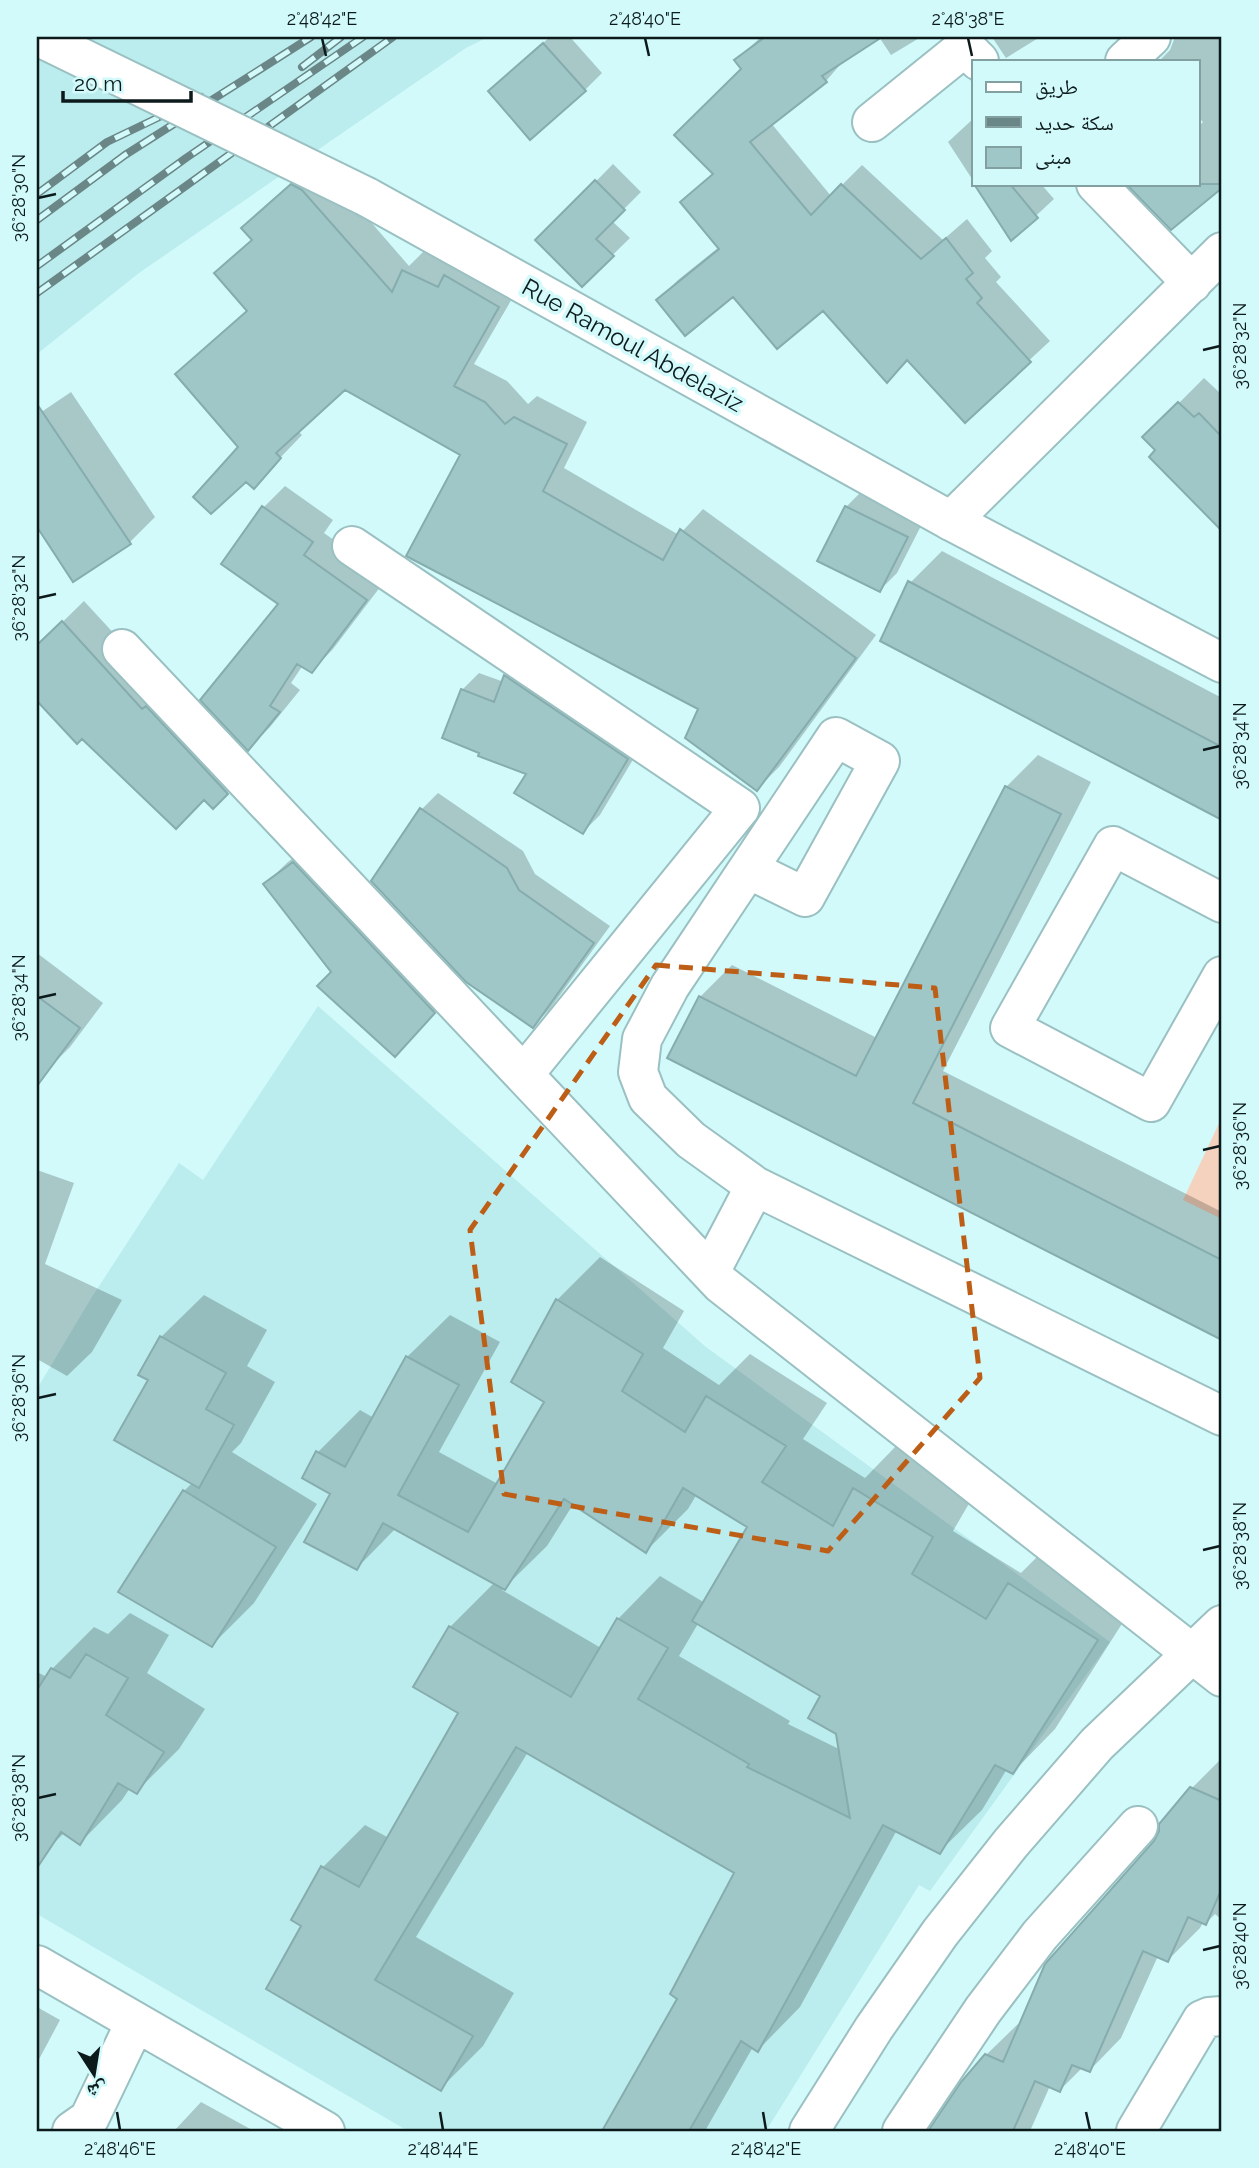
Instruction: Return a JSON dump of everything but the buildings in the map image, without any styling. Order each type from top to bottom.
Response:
[{"type":"street","name":"Rue Ramoul Abdelaziz","points":[[39,37],[367,197],[951,521],[1222,663]]},
{"type":"street","points":[[1126,60],[1151,37]]},
{"type":"street","points":[[872,122],[965,47],[978,60]]},
{"type":"street","points":[[1098,186],[1192,283]]},
{"type":"street","points":[[951,521],[1222,252]]},
{"type":"street","points":[[352,546],[740,808],[524,1074]]},
{"type":"street","points":[[122,649],[721,1284],[1207,1665]]},
{"type":"street","points":[[1222,903],[1113,846],[1010,1028],[1151,1102],[1222,976]]},
{"type":"street","points":[[748,869],[653,1015],[642,1039],[638,1072],[648,1098],[691,1140],[755,1186],[1222,1416]]},
{"type":"street","points":[[710,1272],[755,1186]]},
{"type":"street","points":[[809,2131],[874,2028],[940,1933],[1011,1843],[1097,1744],[1207,1665],[1222,1625]]},
{"type":"street","points":[[902,2131],[983,2010],[1040,1935],[1138,1826]]},
{"type":"street","points":[[37,1965],[325,2131]]},
{"type":"street","points":[[1136,2131],[1202,2020],[1222,2016]]},
{"type":"street","points":[[72,2131],[89,2119],[135,2023]]},
{"type":"highlighted area","points":[[656,965],[935,988],[980,1378],[828,1551],[504,1494],[470,1230]]},
{"type":"shaded area","points":[[47,37],[488,37],[466,48],[139,273],[37,354],[37,46]]},
{"type":"shaded area","points":[[318,1006],[706,1347],[1110,1642],[930,1891],[919,1885],[766,2131],[408,2131],[37,1914],[37,1389],[90,1300],[179,1163],[203,1180]]},
{"type":"shaded area","points":[[1222,1117],[1222,1219],[1183,1200]]},
{"type":"railway","points":[[37,220],[125,155],[311,37]]},
{"type":"railway","points":[[302,67],[341,37]]},
{"type":"railway","points":[[37,266],[186,158],[363,37]]},
{"type":"railway","points":[[37,293],[393,37]]},
{"type":"railway","points":[[37,194],[107,142],[201,97]]}]
